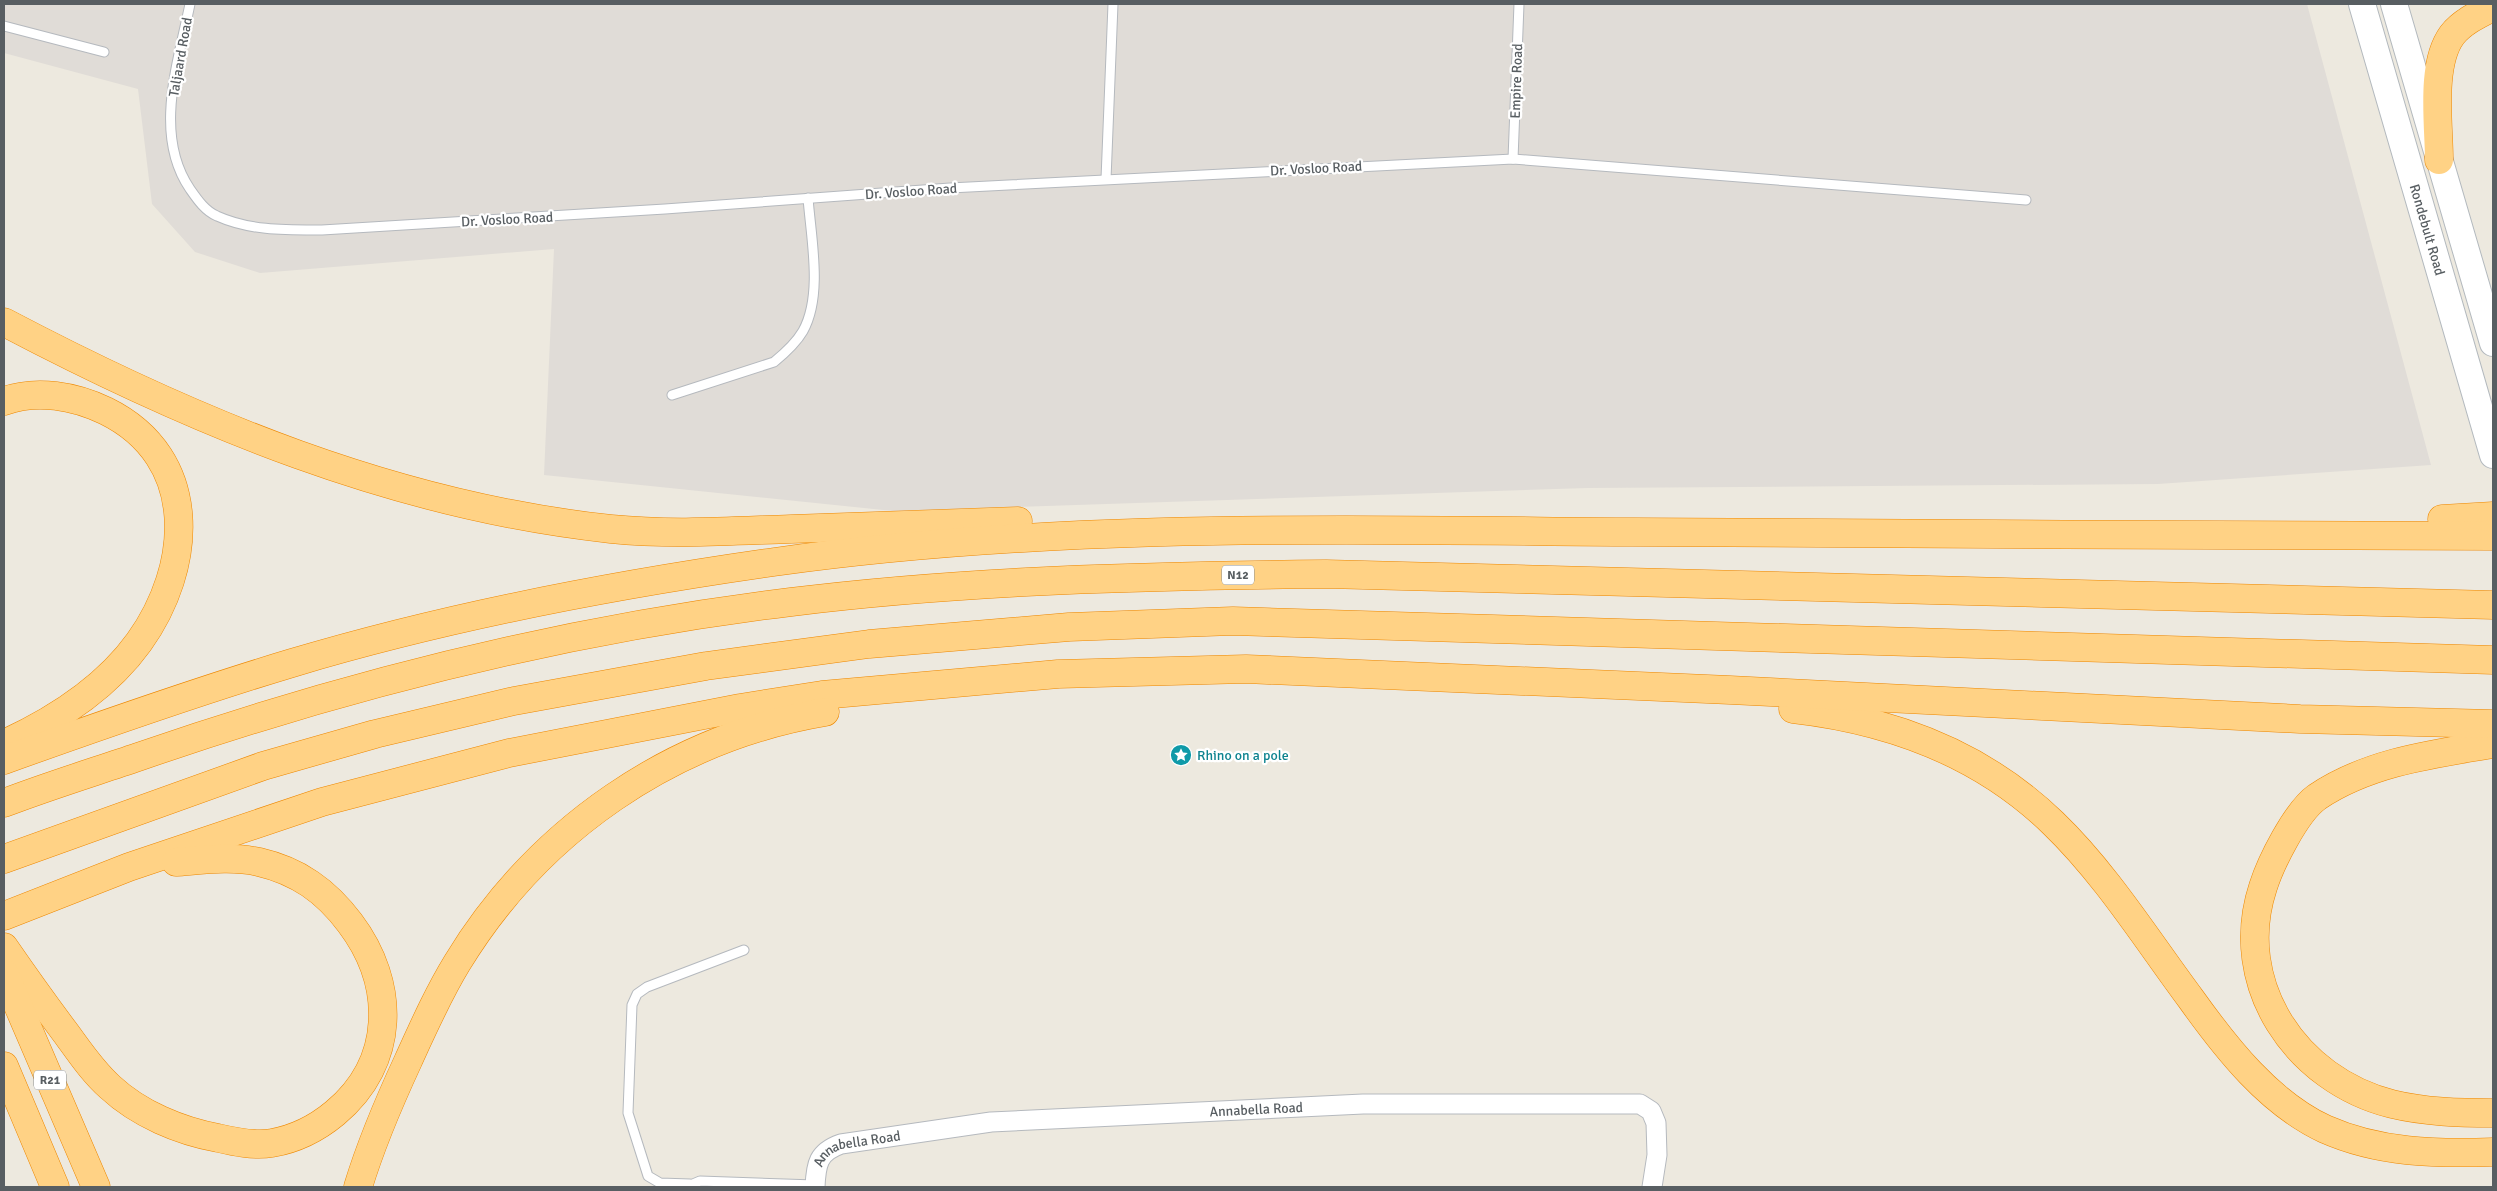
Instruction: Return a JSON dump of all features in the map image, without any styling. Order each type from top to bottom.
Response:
[{"type":"highway","points":[[2439,160],[2438,82],[2443,57],[2452,35],[2471,18],[2493,7]]},
{"type":"highway","points":[[4,322],[93,369],[153,397],[239,433],[315,461],[465,505],[542,520],[613,529],[685,533],[1021,520],[1194,518],[1275,520],[1314,530]]},
{"type":"highway","points":[[4,401],[28,396],[49,395],[72,399],[118,417],[135,428],[170,475],[177,497],[179,518],[176,559],[163,600],[138,642],[111,673],[83,698],[4,744]]},
{"type":"highway","points":[[2174,534],[2493,516]]},
{"type":"highway","points":[[4,760],[127,716],[297,662],[441,625],[587,592],[777,562],[884,548],[1105,535],[1314,530],[1948,535],[2493,536]]},
{"type":"highway","name":"N12","points":[[7,802],[210,732],[350,691],[502,653],[653,624],[791,602],[987,584],[1210,575],[1326,574],[2493,605]]},
{"type":"highway","points":[[10,856],[263,766],[375,734],[514,701],[706,666],[869,644],[1069,627],[1232,621],[2493,660]]},
{"type":"highway","points":[[4,916],[128,867],[322,802],[509,753],[740,708],[822,695],[1058,674],[1246,669],[2300,719],[2493,724]]},
{"type":"highway","points":[[358,1187],[388,1103],[420,1033],[456,964],[492,912],[522,876],[559,839],[592,811],[646,776],[691,751],[755,728],[812,714],[1058,674]]},
{"type":"highway","points":[[1583,684],[1828,713],[1894,730],[1963,756],[2025,799],[2053,823],[2111,890],[2232,1053],[2261,1083],[2292,1108],[2324,1128],[2363,1142],[2415,1152],[2493,1152]]},
{"type":"highway","points":[[2493,744],[2425,755],[2386,765],[2344,781],[2315,798],[2289,831],[2269,867],[2260,894],[2254,934],[2256,969],[2272,1012],[2295,1045],[2317,1067],[2353,1089],[2391,1104],[2447,1113],[2493,1113]]},
{"type":"highway","points":[[4,948],[90,1066],[111,1088],[169,1124],[196,1134],[242,1143],[270,1143],[289,1138],[320,1125],[351,1099],[375,1060],[383,1018],[382,1000],[379,979],[373,959],[364,941],[338,906],[321,890],[301,877],[257,862],[213,859],[128,867]]},
{"type":"highway","name":"R21","points":[[4,973],[96,1187]]},
{"type":"highway","name":"R21","points":[[4,1066],[55,1187]]},
{"type":"highway","points":[[2451,1153],[2493,1158]]},
{"type":"main road","name":"Rondebult Road","points":[[2362,4],[2492,450]]},
{"type":"main road","points":[[2394,4],[2493,343]]},
{"type":"street","name":"Annabella Road","points":[[815,1186],[816,1168],[829,1148],[841,1144],[991,1122],[1363,1104],[1568,1103],[1640,1104],[1650,1111],[1656,1123],[1657,1155],[1652,1187]]},
{"type":"lane","name":"Taljaard Road","points":[[190,4],[173,85],[171,131],[174,161],[199,202],[216,216]]},
{"type":"lane","points":[[1106,179],[1114,4]]},
{"type":"lane","name":"Empire Road","points":[[1513,158],[1519,4]]},
{"type":"lane","points":[[4,26],[104,52]]},
{"type":"lane","name":"Dr. Vosloo Road","points":[[216,216],[272,230],[322,230],[1106,179],[1513,158],[1609,164],[2026,200]]},
{"type":"lane","points":[[672,395],[774,362],[788,350],[803,332],[812,310],[814,286],[808,198]]},
{"type":"lane","points":[[744,950],[647,987],[636,994],[632,1004],[628,1113],[631,1126],[648,1176],[660,1184],[688,1186],[700,1184],[815,1186]]},
{"type":"shaded area","points":[[4,4],[2307,4],[2431,465],[2158,484],[1588,488],[893,511],[544,475],[554,249],[260,273],[195,252],[152,204],[138,89],[4,53]]},
{"type":"place","name":"Rhino on a pole","points":[[1181,755]]}]
